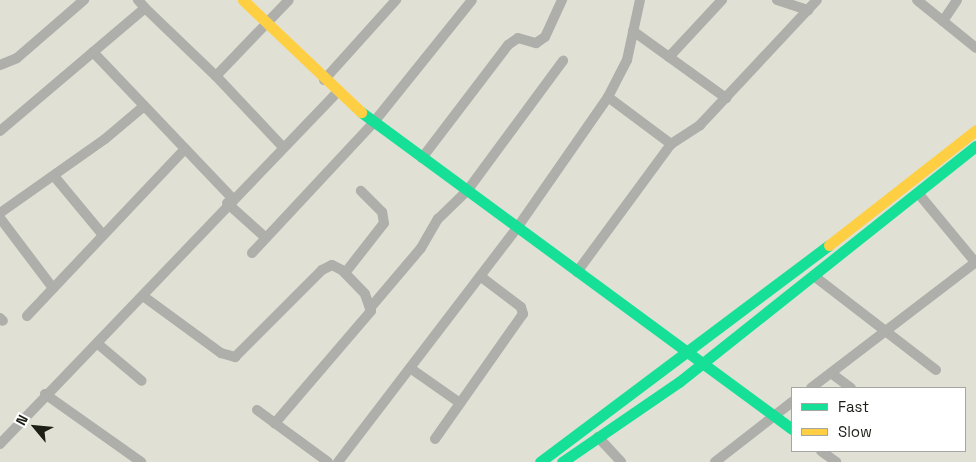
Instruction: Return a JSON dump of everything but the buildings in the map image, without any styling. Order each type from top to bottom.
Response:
[{"type":"main road","points":[[243,0],[324,80],[374,122],[791,428]]},
{"type":"main road","points":[[540,462],[690,353],[976,130]]},
{"type":"main road","points":[[562,462],[703,363],[976,146]]},
{"type":"street","points":[[0,65],[17,58],[84,0]]},
{"type":"street","points":[[138,0],[216,76],[283,147]]},
{"type":"street","points":[[216,76],[265,23],[290,0]]},
{"type":"street","points":[[324,80],[396,0]]},
{"type":"street","points":[[252,253],[374,122],[472,0]]},
{"type":"street","points":[[422,158],[508,45],[518,38],[536,43],[545,37],[562,0]]},
{"type":"street","points":[[338,462],[517,228],[608,97],[627,60],[640,0]]},
{"type":"street","points":[[669,57],[722,0]]},
{"type":"street","points":[[777,0],[808,10]]},
{"type":"street","points":[[577,272],[671,144],[700,125],[817,0]]},
{"type":"street","points":[[916,0],[976,48]]},
{"type":"street","points":[[943,21],[957,0]]},
{"type":"street","points":[[0,131],[145,8]]},
{"type":"street","points":[[634,31],[726,98]]},
{"type":"street","points":[[93,52],[185,149],[229,201],[266,238]]},
{"type":"street","points":[[275,423],[364,322],[371,307],[421,248],[438,219],[467,191],[563,61]]},
{"type":"street","points":[[0,444],[46,394],[98,344],[229,201],[337,92]]},
{"type":"street","points":[[608,97],[671,144]]},
{"type":"street","points":[[0,213],[54,176],[144,106]]},
{"type":"street","points":[[27,316],[185,149]]},
{"type":"street","points":[[54,176],[104,235]]},
{"type":"street","points":[[344,273],[384,223],[382,212],[361,191]]},
{"type":"street","points":[[812,387],[976,263],[918,193]]},
{"type":"street","points":[[0,218],[53,288]]},
{"type":"street","points":[[143,296],[221,353],[235,357],[322,270],[332,265],[344,273],[371,307]]},
{"type":"street","points":[[435,439],[523,314],[521,306],[480,276]]},
{"type":"street","points":[[814,276],[883,332],[936,370]]},
{"type":"street","points":[[98,344],[142,381]]},
{"type":"street","points":[[410,368],[460,403]]},
{"type":"street","points":[[831,373],[850,387]]},
{"type":"street","points":[[46,394],[141,462]]},
{"type":"street","points":[[722,460],[791,403]]},
{"type":"street","points":[[257,410],[328,462]]},
{"type":"street","points":[[598,437],[621,462]]},
{"type":"street","points":[[822,452],[836,462]]},
{"type":"traffic: fast","points":[[361,112],[791,428]]},
{"type":"traffic: fast","points":[[562,462],[679,382],[976,146]]},
{"type":"traffic: fast","points":[[540,462],[829,245]]},
{"type":"traffic: slow","points":[[243,0],[361,112]]},
{"type":"traffic: slow","points":[[829,245],[976,130]]}]
